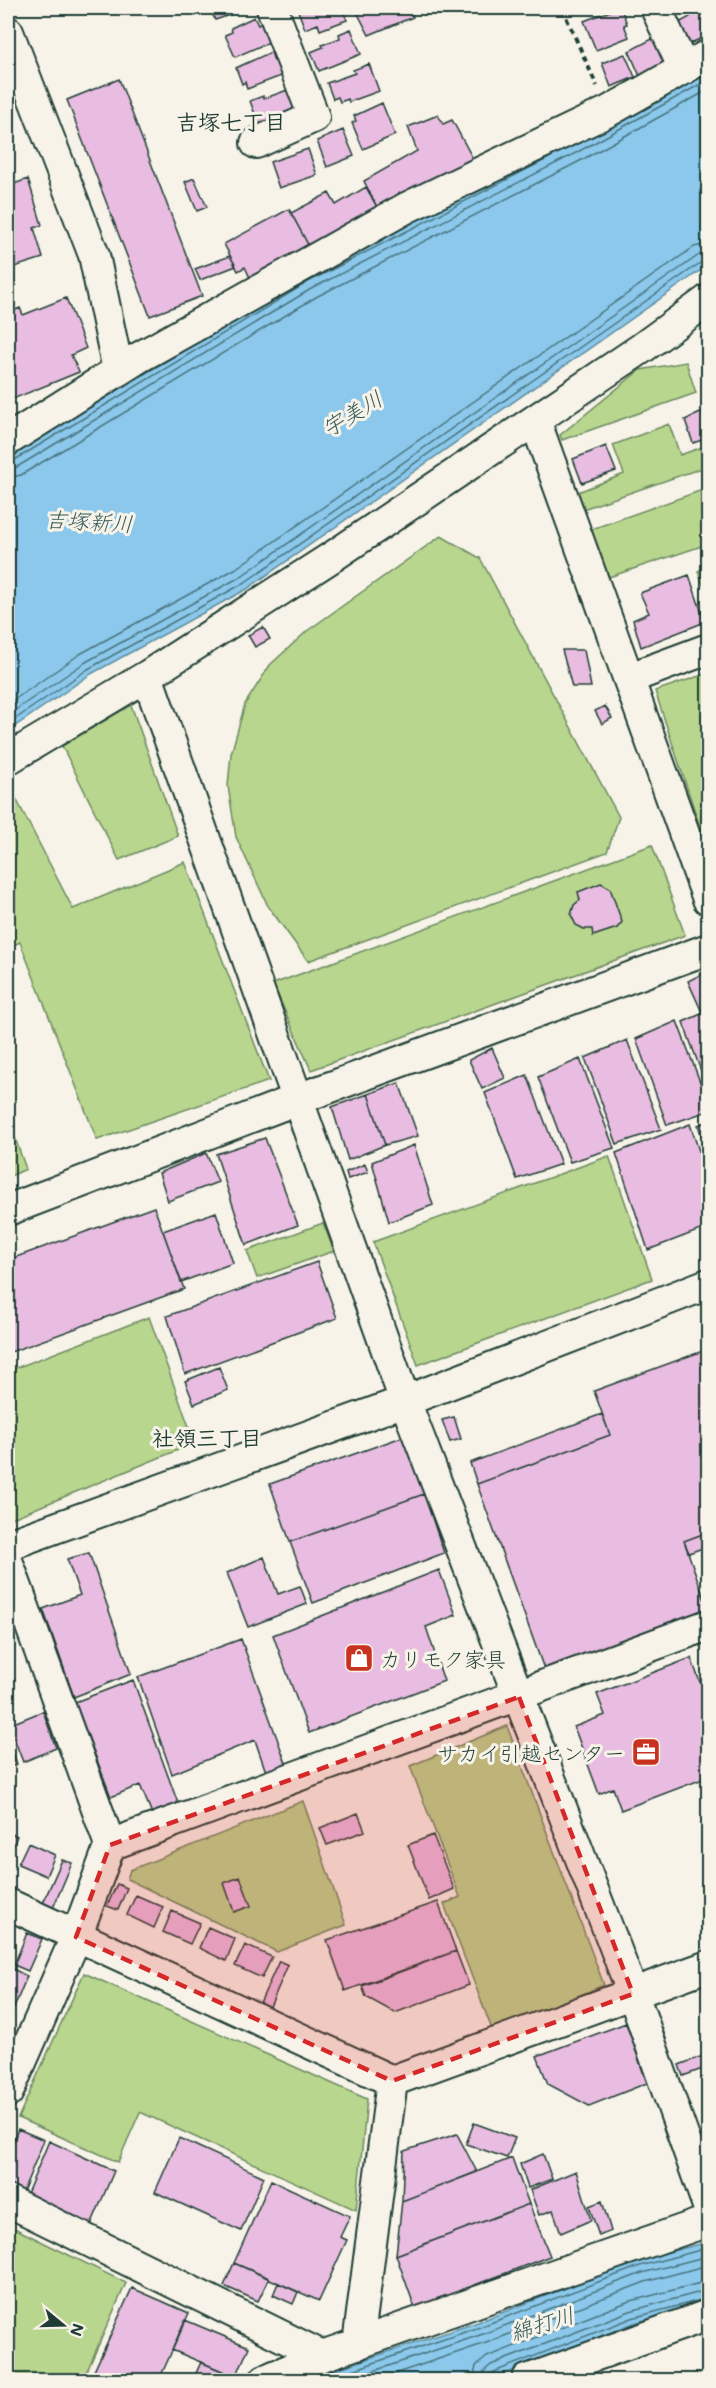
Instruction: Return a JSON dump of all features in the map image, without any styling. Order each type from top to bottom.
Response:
[{"type":"street","points":[[256,143],[314,117],[272,8]]},
{"type":"street","points":[[8,440],[118,370],[406,208],[609,111],[696,62],[656,8]]},
{"type":"street","points":[[8,32],[94,255],[118,370]]},
{"type":"street","points":[[8,759],[147,676],[344,549],[708,300]]},
{"type":"street","points":[[535,420],[708,899]]},
{"type":"street","points":[[630,678],[708,649]]},
{"type":"street","points":[[147,676],[405,1401],[633,1994],[708,2206]]},
{"type":"street","points":[[8,1210],[298,1099],[708,949]]},
{"type":"street","points":[[8,1545],[405,1401],[708,1284]]},
{"type":"street","points":[[8,1563],[110,1845],[76,1937],[8,2092]]},
{"type":"street","points":[[110,1845],[519,1697],[708,1625]]},
{"type":"street","points":[[8,1905],[392,2082],[708,1966]]},
{"type":"street","points":[[358,2344],[392,2082]]},
{"type":"street","points":[[8,2201],[322,2356]]},
{"type":"street","points":[[265,2380],[322,2356],[708,2221]]},
{"type":"street","points":[[526,2380],[708,2315]]},
{"type":"path","points":[[562,8],[609,111]]},
{"type":"highlighted area","points":[[519,1697],[633,1994],[392,2081],[76,1937],[110,1845]]},
{"type":"green space","points":[[686,362],[696,393],[562,440],[560,435],[640,370]]},
{"type":"green space","points":[[669,424],[680,455],[708,445],[708,466],[583,509],[578,492],[624,474],[613,445]]},
{"type":"green space","points":[[708,488],[708,544],[606,578],[589,530]]},
{"type":"green space","points":[[441,536],[480,558],[619,817],[607,852],[308,961],[268,906],[236,837],[228,786],[231,754],[245,704],[270,665],[307,631]]},
{"type":"green space","points":[[708,567],[708,597],[698,571]]},
{"type":"green space","points":[[708,673],[708,851],[655,691]]},
{"type":"green space","points":[[131,705],[178,836],[119,860],[62,746]]},
{"type":"green space","points":[[8,783],[73,909],[185,862],[269,1081],[97,1140],[20,942],[8,948]]},
{"type":"green space","points":[[652,845],[685,935],[311,1070],[273,984]]},
{"type":"green space","points":[[8,1118],[26,1169],[8,1177]]},
{"type":"green space","points":[[609,1156],[652,1279],[418,1365],[373,1242]]},
{"type":"green space","points":[[323,1223],[334,1251],[257,1278],[247,1251]]},
{"type":"green space","points":[[149,1317],[195,1443],[10,1519],[8,1513],[8,1371]]},
{"type":"green space","points":[[507,1726],[604,1985],[493,2032],[444,1904],[460,1897],[410,1766]]},
{"type":"green space","points":[[303,1801],[346,1925],[277,1952],[127,1879],[130,1870]]},
{"type":"green space","points":[[84,1973],[367,2099],[356,2210],[140,2112],[118,2162],[18,2118]]},
{"type":"green space","points":[[8,2225],[126,2283],[83,2380],[8,2380]]},
{"type":"water","points":[[708,64],[708,265],[247,589],[91,674],[8,731],[8,457],[305,277]]},
{"type":"water","name":"綿打川","points":[[708,2242],[708,2303],[634,2323],[489,2380],[304,2380],[478,2322],[638,2260]]},
{"type":"building","points":[[210,8],[250,8],[215,20]]},
{"type":"building","points":[[297,8],[342,8],[347,20],[320,30],[318,24],[305,29]]},
{"type":"building","points":[[355,8],[410,8],[413,17],[369,35]]},
{"type":"building","points":[[573,8],[587,8],[574,12]]},
{"type":"building","points":[[621,8],[629,37],[596,50],[584,21]]},
{"type":"building","points":[[699,9],[701,13],[705,11],[708,18],[708,35],[685,46],[675,25]]},
{"type":"building","points":[[254,17],[258,25],[268,20],[276,39],[235,57],[225,35],[232,32],[231,28]]},
{"type":"building","points":[[351,29],[361,54],[319,71],[311,52],[340,38],[339,34]]},
{"type":"building","points":[[654,38],[665,65],[640,76],[629,51]]},
{"type":"building","points":[[271,52],[274,61],[280,59],[286,74],[247,89],[245,82],[242,84],[236,68]]},
{"type":"building","points":[[625,54],[635,77],[611,87],[602,63]]},
{"type":"building","points":[[369,64],[379,91],[349,102],[348,99],[340,102],[338,97],[333,99],[327,83],[355,73],[353,70]]},
{"type":"building","points":[[119,79],[202,296],[150,316],[67,100]]},
{"type":"building","points":[[293,88],[301,109],[260,127],[250,101],[263,96],[263,99]]},
{"type":"building","points":[[382,103],[395,135],[363,149],[352,123],[356,121],[354,116]]},
{"type":"building","points":[[438,115],[443,124],[452,120],[473,159],[379,211],[364,181],[417,151],[408,127]]},
{"type":"building","points":[[343,130],[354,156],[327,167],[317,141]]},
{"type":"building","points":[[308,149],[317,175],[279,188],[270,162]]},
{"type":"building","points":[[194,178],[207,207],[197,211],[185,182]]},
{"type":"building","points":[[28,179],[42,225],[34,228],[43,258],[8,269],[8,186]]},
{"type":"building","points":[[366,187],[379,211],[311,250],[291,213],[329,193],[336,205]]},
{"type":"building","points":[[289,209],[312,252],[253,284],[245,267],[238,271],[224,244]]},
{"type":"building","points":[[230,256],[236,266],[200,280],[195,269]]},
{"type":"building","points":[[66,298],[86,348],[71,355],[79,372],[8,401],[8,313],[20,308],[23,315]]},
{"type":"building","points":[[707,410],[708,438],[693,443],[685,420]]},
{"type":"building","points":[[606,446],[616,471],[582,483],[573,459]]},
{"type":"building","points":[[689,575],[705,622],[641,647],[633,620],[649,613],[640,593]]},
{"type":"building","points":[[263,627],[270,639],[255,647],[248,635]]},
{"type":"building","points":[[562,650],[584,650],[591,687],[572,687]]},
{"type":"building","points":[[605,706],[612,718],[602,724],[595,711]]},
{"type":"building","points":[[601,883],[610,888],[622,922],[617,928],[593,936],[592,929],[584,929],[576,925],[571,915],[574,905],[580,900],[578,892]]},
{"type":"building","points":[[708,971],[708,1007],[701,1010],[688,981]]},
{"type":"building","points":[[708,1011],[708,1090],[683,1022]]},
{"type":"building","points":[[677,1021],[708,1103],[708,1111],[667,1125],[636,1039]]},
{"type":"building","points":[[627,1040],[661,1129],[617,1144],[585,1058]]},
{"type":"building","points":[[492,1048],[505,1078],[482,1089],[469,1060]]},
{"type":"building","points":[[580,1059],[614,1148],[570,1162],[538,1077]]},
{"type":"building","points":[[527,1075],[561,1164],[517,1179],[485,1093]]},
{"type":"building","points":[[399,1083],[418,1136],[385,1145],[368,1094]]},
{"type":"building","points":[[368,1094],[385,1145],[348,1160],[332,1107]]},
{"type":"building","points":[[708,1121],[708,1155],[698,1125]]},
{"type":"building","points":[[690,1124],[708,1178],[708,1227],[648,1250],[616,1153]]},
{"type":"building","points":[[265,1138],[298,1225],[246,1245],[216,1154]]},
{"type":"building","points":[[414,1145],[433,1205],[389,1222],[372,1162]]},
{"type":"building","points":[[206,1153],[218,1182],[168,1201],[159,1173]]},
{"type":"building","points":[[365,1164],[368,1172],[348,1179],[346,1172]]},
{"type":"building","points":[[154,1207],[184,1289],[8,1353],[8,1260]]},
{"type":"building","points":[[216,1212],[233,1263],[181,1282],[163,1231]]},
{"type":"building","points":[[317,1262],[337,1318],[185,1374],[167,1316]]},
{"type":"building","points":[[708,1349],[708,1516],[706,1517],[708,1532],[684,1541],[708,1609],[544,1669],[477,1484],[610,1435],[594,1391]]},
{"type":"building","points":[[219,1367],[228,1390],[194,1404],[185,1381]]},
{"type":"building","points":[[602,1414],[610,1435],[477,1484],[470,1463]]},
{"type":"building","points":[[454,1417],[461,1439],[450,1442],[442,1420]]},
{"type":"building","points":[[402,1437],[424,1494],[290,1542],[270,1484]]},
{"type":"building","points":[[424,1494],[444,1553],[313,1603],[290,1542]]},
{"type":"building","points":[[708,1532],[708,1546],[689,1553],[684,1541]]},
{"type":"building","points":[[89,1553],[131,1674],[74,1697],[43,1609],[80,1595],[67,1559]]},
{"type":"building","points":[[264,1557],[278,1594],[300,1586],[307,1604],[248,1627],[227,1573]]},
{"type":"building","name":"カリモク家具","points":[[439,1570],[456,1615],[426,1627],[444,1681],[309,1733],[273,1635]]},
{"type":"building","points":[[241,1639],[286,1763],[266,1772],[255,1740],[172,1774],[138,1677]]},
{"type":"building","name":"サカイ引越センター","points":[[691,1658],[700,1682],[708,1679],[708,1777],[621,1810],[613,1788],[599,1794],[574,1727],[605,1715],[597,1694]]},
{"type":"building","points":[[133,1680],[179,1806],[153,1816],[140,1785],[111,1797],[75,1702]]},
{"type":"building","points":[[43,1711],[56,1748],[23,1762],[9,1725]]},
{"type":"building","points":[[8,1738],[17,1764],[8,1768]]},
{"type":"building","points":[[358,1813],[365,1831],[327,1845],[320,1828]]},
{"type":"building","points":[[8,1832],[17,1836],[8,1857]]},
{"type":"building","points":[[433,1835],[454,1889],[429,1900],[408,1845]]},
{"type":"building","points":[[28,1843],[55,1855],[46,1876],[18,1864]]},
{"type":"building","points":[[62,1860],[72,1863],[53,1908],[43,1903]]},
{"type":"building","points":[[240,1877],[251,1906],[234,1912],[224,1883]]},
{"type":"building","points":[[117,1884],[127,1888],[118,1910],[107,1906]]},
{"type":"building","points":[[136,1895],[163,1907],[154,1928],[127,1915]]},
{"type":"building","points":[[438,1902],[456,1951],[345,1991],[327,1940]]},
{"type":"building","points":[[172,1911],[200,1923],[190,1944],[163,1932]]},
{"type":"building","points":[[208,1927],[235,1939],[226,1961],[199,1948]]},
{"type":"building","points":[[27,1933],[42,1939],[28,1971],[14,1965]]},
{"type":"building","points":[[245,1945],[272,1957],[262,1978],[235,1966]]},
{"type":"building","points":[[456,1951],[469,1985],[395,2013],[366,1997],[362,1986]]},
{"type":"building","points":[[279,1961],[288,1965],[269,2009],[259,2005]]},
{"type":"building","points":[[13,1969],[27,1976],[14,2008],[8,2005],[8,1982]]},
{"type":"building","points":[[8,2008],[13,2010],[8,2024]]},
{"type":"building","points":[[626,2023],[647,2083],[589,2106],[548,2084],[537,2056]]},
{"type":"building","points":[[708,2054],[708,2067],[683,2076],[679,2065]]},
{"type":"building","points":[[474,2123],[515,2138],[507,2158],[466,2144]]},
{"type":"building","points":[[18,2129],[44,2140],[22,2194],[8,2188],[8,2155]]},
{"type":"building","points":[[457,2134],[477,2172],[402,2201],[404,2151]]},
{"type":"building","points":[[179,2138],[264,2177],[241,2231],[155,2192]]},
{"type":"building","points":[[49,2141],[114,2171],[91,2225],[26,2196]]},
{"type":"building","points":[[543,2154],[552,2179],[528,2188],[520,2164]]},
{"type":"building","points":[[512,2158],[529,2204],[396,2255],[402,2201]]},
{"type":"building","points":[[576,2171],[591,2220],[561,2233],[553,2210],[539,2215],[530,2190]]},
{"type":"building","points":[[271,2180],[350,2216],[340,2237],[347,2240],[319,2301],[234,2263]]},
{"type":"building","points":[[602,2201],[611,2231],[599,2236],[589,2206]]},
{"type":"building","points":[[529,2204],[550,2256],[415,2308],[396,2255]]},
{"type":"building","points":[[234,2263],[269,2278],[258,2301],[224,2286]]},
{"type":"building","points":[[278,2283],[298,2292],[293,2304],[273,2295]]},
{"type":"building","points":[[132,2288],[189,2313],[159,2380],[90,2380]]},
{"type":"building","points":[[185,2320],[249,2347],[236,2377],[172,2350]]},
{"type":"building","points":[[201,2362],[227,2373],[224,2380],[193,2380]]},
{"type":"building","points":[[590,2364],[596,2380],[544,2380]]},
{"type":"place","name":"カリモク家具","points":[[359,1658]]},
{"type":"place","name":"サカイ引越センター","points":[[646,1752]]},
{"type":"district","name":"吉塚七丁目","points":[[231,121]]},
{"type":"district","name":"社領三丁目","points":[[207,1437]]},
{"type":"water label","name":"宇美川","points":[[352,413]]},
{"type":"water label","name":"吉塚新川","points":[[89,521]]}]
